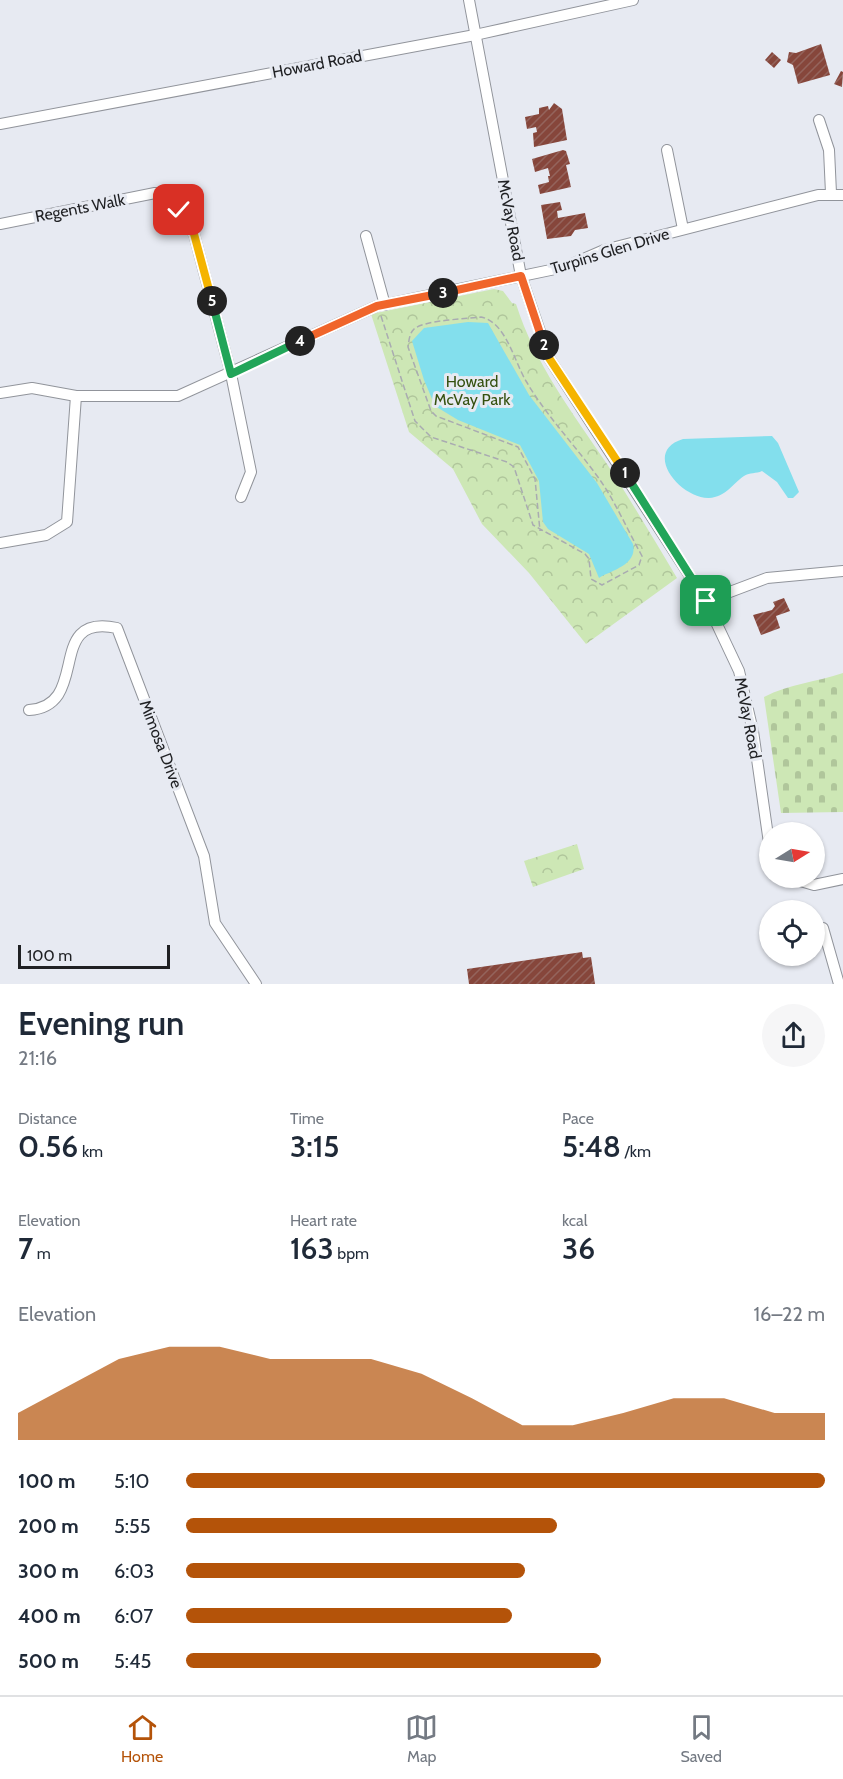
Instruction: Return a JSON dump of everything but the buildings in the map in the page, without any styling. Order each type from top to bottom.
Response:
[{"type":"street","name":"McVay Road","points":[[469,0],[521,276],[549,358],[706,601],[739,671],[755,741],[766,822]]},
{"type":"street","name":"Howard Road","points":[[0,124],[475,34],[633,0]]},
{"type":"street","points":[[819,120],[829,150],[831,193]]},
{"type":"street","points":[[667,150],[683,229]]},
{"type":"street","name":"Regents Walk","points":[[0,224],[155,193],[179,210],[194,234],[231,374],[251,472],[241,497]]},
{"type":"street","name":"Turpins Glen Drive","points":[[0,393],[32,388],[76,396],[178,396],[381,306],[565,267],[604,250],[683,229],[831,193],[843,195]]},
{"type":"street","points":[[366,236],[381,306]]},
{"type":"street","points":[[0,543],[46,535],[67,522],[76,396]]},
{"type":"street","points":[[706,601],[767,578],[843,571]]},
{"type":"street","name":"Mimosa Drive","points":[[29,710],[50,702],[60,692],[68,671],[74,640],[80,633],[102,625],[117,628],[204,856],[215,923],[256,984]]},
{"type":"street","points":[[825,883],[843,879]]},
{"type":"street","points":[[825,935],[839,984]]},
{"type":"path","points":[[381,306],[415,421],[421,430],[431,437],[507,462],[514,467],[534,525],[540,531],[585,554],[589,559],[591,579],[602,585],[639,565],[642,560],[642,556],[600,481],[535,397],[514,362],[499,327],[488,318],[481,317],[423,325],[413,330],[408,347],[431,411],[436,416],[518,447],[535,479],[540,531]]},
{"type":"green space","name":"Howard McVay Park","points":[[494,289],[503,291],[512,303],[516,304],[533,347],[544,367],[677,578],[586,644],[529,573],[482,524],[453,469],[409,432],[371,314]]},
{"type":"green space","points":[[843,673],[843,812],[781,813],[764,697],[783,689]]},
{"type":"green space","points":[[577,844],[584,869],[533,887],[524,861]]},
{"type":"water","points":[[468,322],[488,323],[529,395],[597,483],[633,544],[631,558],[622,567],[599,578],[589,554],[548,529],[543,522],[539,481],[520,445],[458,420],[435,406],[412,341],[424,328]]},
{"type":"water","points":[[772,436],[778,443],[799,492],[793,498],[788,498],[777,482],[762,471],[744,476],[728,490],[715,497],[698,496],[677,483],[665,464],[665,454],[671,445],[683,439]]},
{"type":"route","points":[[179,210],[194,234],[231,374],[338,322],[377,306],[521,276],[549,358],[706,601]]}]
